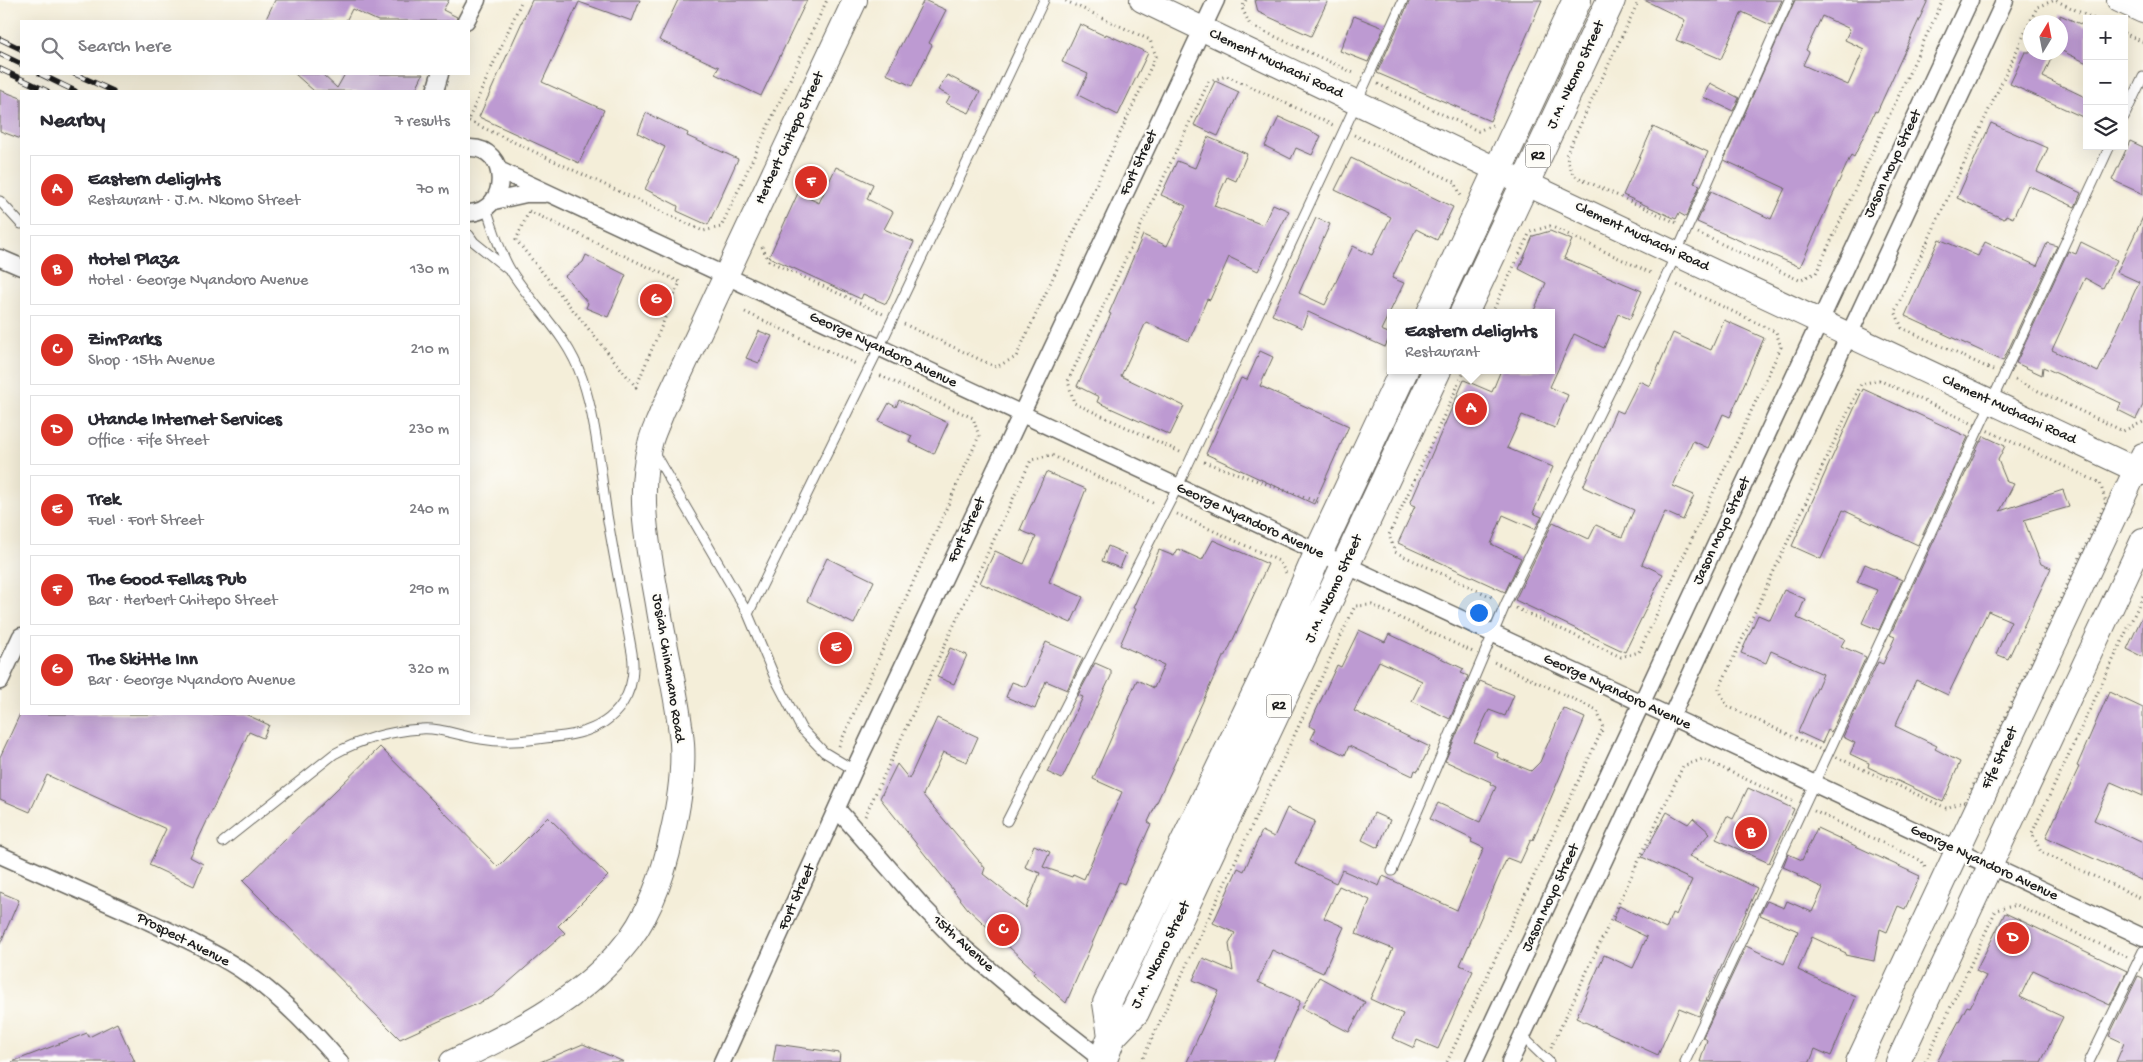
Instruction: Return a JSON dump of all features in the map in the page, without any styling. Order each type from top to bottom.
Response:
[{"type":"highway","name":"J.M. Nkomo Street","points":[[1433,309],[1577,0]]},
{"type":"highway","name":"J.M. Nkomo Street","points":[[1466,309],[1611,0]]},
{"type":"highway","name":"J.M. Nkomo Street","points":[[1112,1036],[1107,1003],[1228,753],[1318,553],[1402,374]]},
{"type":"highway","name":"J.M. Nkomo Street","points":[[1112,1036],[1135,1012],[1435,374]]},
{"type":"highway","name":"R2","points":[[1103,1062],[1112,1036]]},
{"type":"street","points":[[467,20],[477,0]]},
{"type":"street","name":"Herbert Chitepo Street","points":[[725,276],[854,0]]},
{"type":"street","name":"Clement Muchachi Road","points":[[1142,0],[1525,183],[1991,401],[2141,466]]},
{"type":"street","name":"Fort Street","points":[[722,1062],[854,770],[1216,0]]},
{"type":"street","name":"Jason Moyo Street","points":[[1474,1062],[1970,0]]},
{"type":"street","points":[[1510,1062],[2005,0]]},
{"type":"street","points":[[2119,0],[2143,11]]},
{"type":"street","points":[[435,90],[441,75]]},
{"type":"street","points":[[441,75],[445,90]]},
{"type":"street","points":[[470,147],[489,155],[499,170],[499,191],[490,204]]},
{"type":"street","name":"George Nyandoro Avenue","points":[[499,170],[2143,937]]},
{"type":"street","name":"George Nyandoro Avenue","points":[[470,213],[475,213],[490,204],[526,194],[547,194]]},
{"type":"street","points":[[0,258],[20,267]]},
{"type":"street","name":"Josiah Chinamano Road","points":[[452,1062],[530,1022],[577,991],[599,973],[621,950],[634,932],[648,906],[666,862],[681,784],[682,744],[644,520],[644,482],[650,445],[662,412],[725,276]]},
{"type":"street","name":"Fife Street","points":[[1858,1062],[1957,850],[2141,466]]},
{"type":"street","points":[[1898,1062],[2143,540]]},
{"type":"street","points":[[0,681],[20,638]]},
{"type":"street","name":"15th Avenue","points":[[836,809],[923,908],[956,941],[1103,1062]]},
{"type":"street","name":"Prospect Avenue","points":[[0,855],[116,906],[212,952],[242,970],[280,1000],[316,1034],[340,1062]]},
{"type":"lane","points":[[748,614],[879,348],[1044,0]]},
{"type":"lane","points":[[1007,821],[1177,487],[1403,0]]},
{"type":"lane","points":[[1392,871],[1506,603],[1664,280],[1788,0]]},
{"type":"lane","points":[[2128,109],[2143,77]]},
{"type":"lane","points":[[1685,1062],[2108,150]]},
{"type":"lane","points":[[0,201],[20,223]]},
{"type":"lane","points":[[224,842],[334,754],[350,745],[394,732],[423,728],[505,742],[520,742],[579,734],[604,723],[628,696],[635,670],[607,516],[591,414],[582,377],[556,328],[512,272],[501,253],[490,204]]},
{"type":"lane","points":[[470,236],[474,242],[512,272]]},
{"type":"lane","points":[[650,445],[748,614],[775,678],[801,728],[824,752],[854,770]]},
{"type":"lane","points":[[2089,1062],[2143,951]]},
{"type":"lane","points":[[1522,1036],[1549,1062]]},
{"type":"path","points":[[470,118],[522,0]]},
{"type":"path","points":[[470,120],[703,231],[721,227],[827,0]]},
{"type":"path","points":[[1246,0],[1242,8],[1250,25],[1478,131],[1498,123]]},
{"type":"path","points":[[1639,0],[1566,155],[1573,175],[1799,280],[1816,274],[1943,0]]},
{"type":"path","points":[[2086,15],[2055,0],[2037,7],[1895,310],[1902,328],[2124,431],[2143,422]]},
{"type":"path","points":[[2128,35],[2143,42]]},
{"type":"path","points":[[1321,503],[1191,457],[1074,403],[1068,381],[1109,292],[1208,81],[1227,76],[1455,182],[1463,199]]},
{"type":"path","points":[[529,211],[680,282],[636,387],[516,240],[529,211]]},
{"type":"path","points":[[1464,374],[1388,535],[1395,552],[1621,657],[1639,652],[1781,347],[1776,332],[1550,226],[1530,232],[1494,309]]},
{"type":"path","points":[[745,312],[973,418],[979,436],[834,757]]},
{"type":"path","points":[[857,833],[1031,460],[1051,455],[1279,561],[1287,576]]},
{"type":"path","points":[[2143,596],[2032,833],[2041,852],[2143,899]]},
{"type":"path","points":[[1142,1062],[1355,606],[1372,604],[1597,710],[1604,728],[1447,1062]]},
{"type":"path","points":[[1925,1062],[1996,910],[2017,905],[2138,962]]},
{"type":"building","points":[[275,0],[449,0],[443,10],[457,17],[456,20],[376,20],[352,9],[346,20],[265,20]]},
{"type":"building","points":[[532,0],[640,0],[632,21],[579,2],[542,82],[604,110],[579,163],[479,117]]},
{"type":"building","points":[[678,0],[807,0],[761,96],[715,74],[719,67],[659,40]]},
{"type":"building","points":[[924,0],[946,10],[929,43],[932,45],[912,86],[886,74]]},
{"type":"building","points":[[1255,0],[1328,0],[1311,36],[1258,12]]},
{"type":"building","points":[[1410,0],[1542,0],[1490,121],[1377,73]]},
{"type":"building","points":[[1644,0],[1782,0],[1771,25],[1742,12],[1721,59],[1676,40],[1685,20]]},
{"type":"building","points":[[1795,0],[1928,0],[1877,112],[1875,111],[1854,157],[1851,155],[1800,267],[1697,222],[1711,191],[1771,219],[1785,188],[1724,160]],"holes":[[[1822,16],[1850,29],[1845,40],[1864,49],[1848,85],[1803,65],[1809,52],[1806,50]]]},
{"type":"building","points":[[1354,16],[1384,28],[1368,62],[1340,51]]},
{"type":"building","points":[[2068,19],[2083,25],[2083,61],[2068,54]]},
{"type":"building","points":[[1080,24],[1148,53],[1118,115],[1078,95],[1088,74],[1062,62]]},
{"type":"building","points":[[2023,56],[2023,60],[2050,60],[2043,77],[2083,96],[2083,117],[2010,84]]},
{"type":"building","points":[[296,75],[323,75],[337,88],[344,75],[423,75],[415,90],[313,90]]},
{"type":"building","points":[[947,75],[980,92],[969,113],[946,103],[950,96],[938,90]]},
{"type":"building","points":[[1215,81],[1239,92],[1218,136],[1194,125]]},
{"type":"building","points":[[1710,83],[1739,98],[1733,111],[1703,97]]},
{"type":"building","points":[[0,90],[20,98],[20,139],[0,131]]},
{"type":"building","points":[[646,113],[688,133],[687,136],[738,159],[708,225],[677,211],[678,206],[645,189],[665,147],[638,133]]},
{"type":"building","points":[[1279,117],[1321,136],[1312,155],[1296,148],[1291,159],[1265,146]]},
{"type":"building","points":[[1991,123],[2048,148],[2037,172],[2081,193],[2075,207],[2028,185],[2013,218],[2006,215],[2004,219],[1957,198]]},
{"type":"building","points":[[1653,127],[1708,152],[1694,183],[1700,185],[1686,217],[1679,213],[1676,219],[1623,195]]},
{"type":"building","points":[[1208,137],[1247,154],[1236,181],[1227,177],[1214,206],[1263,225],[1273,204],[1289,211],[1258,271],[1229,257],[1210,300],[1207,299],[1189,341],[1146,322],[1121,376],[1184,406],[1170,435],[1097,402],[1099,397],[1077,386],[1111,314],[1109,313],[1143,235],[1167,246],[1186,206],[1161,195],[1177,161],[1195,168]]},
{"type":"building","points":[[2130,141],[2143,147],[2143,194],[2112,180],[2126,150],[2128,150]]},
{"type":"building","points":[[1351,158],[1453,207],[1437,240],[1416,229],[1392,278],[1404,283],[1391,309],[1387,309],[1387,318],[1381,330],[1387,332],[1385,347],[1308,312],[1302,328],[1272,315],[1316,218],[1330,224],[1299,293],[1325,305],[1353,246],[1372,255],[1391,217],[1335,190]]},
{"type":"building","points":[[836,167],[873,184],[867,199],[893,212],[884,229],[914,242],[886,304],[863,294],[861,299],[769,257],[798,193],[819,203]]},
{"type":"building","points":[[2143,217],[2143,405],[2136,419],[2118,410],[2121,403],[2043,367],[2042,375],[2016,363],[2068,251],[2076,254],[2081,242],[2117,260],[2103,288],[2085,278],[2052,350],[2098,372],[2139,282],[2117,272]]},
{"type":"building","points":[[1550,231],[1572,240],[1564,258],[1642,291],[1630,319],[1618,314],[1604,348],[1574,334],[1550,387],[1568,395],[1555,428],[1522,415],[1507,448],[1553,467],[1533,513],[1542,517],[1535,529],[1503,515],[1491,544],[1521,558],[1505,592],[1398,543],[1415,506],[1410,504],[1464,380],[1492,392],[1499,374],[1555,374],[1555,309],[1535,309],[1546,283],[1519,269],[1533,236]]},
{"type":"building","points":[[1939,239],[1978,256],[1985,242],[2037,266],[2047,243],[2057,246],[2003,361],[1905,316]]},
{"type":"building","points":[[586,255],[626,275],[608,317],[586,308],[588,303],[565,276],[583,262]]},
{"type":"building","points":[[1724,320],[1764,338],[1730,417],[1723,414],[1708,448],[1693,441],[1673,486],[1694,495],[1683,520],[1665,512],[1642,564],[1663,574],[1625,652],[1515,600],[1553,522],[1589,539],[1596,525],[1622,537],[1634,510],[1583,487],[1616,410],[1623,413],[1639,381],[1650,386],[1673,333],[1711,350]]},
{"type":"building","points":[[759,331],[772,336],[759,363],[746,358]]},
{"type":"building","points":[[1260,351],[1273,357],[1260,386],[1349,426],[1314,504],[1206,454],[1241,378],[1247,380]]},
{"type":"building","points":[[1863,389],[1968,437],[1918,545],[1843,510],[1821,559],[1792,546]]},
{"type":"building","points":[[899,400],[948,423],[934,454],[909,442],[912,436],[879,421],[889,403],[896,407]]},
{"type":"building","points":[[1984,436],[2005,446],[1998,460],[2007,482],[2014,484],[2000,511],[2063,490],[2069,507],[2024,520],[2041,564],[2051,568],[2008,659],[1996,654],[2011,621],[1988,611],[1948,695],[1916,680],[1895,726],[1937,746],[1935,749],[1960,762],[1943,802],[1868,767],[1869,763],[1850,754],[1855,743],[1843,737],[1878,662],[1883,664],[1895,637],[1890,635]]},
{"type":"building","points":[[1046,472],[1086,489],[1049,582],[1083,597],[1071,623],[980,583],[995,551],[1024,564],[1036,537],[1020,530]]},
{"type":"building","points":[[1213,540],[1268,564],[1225,657],[1223,657],[1148,822],[1151,824],[1124,884],[1119,882],[1066,1003],[1033,974],[1035,971],[968,909],[880,798],[897,764],[909,779],[937,718],[978,737],[967,762],[943,752],[923,795],[985,868],[983,874],[1026,908],[1040,873],[1025,867],[1034,845],[1050,852],[1043,867],[1072,877],[1073,874],[1084,879],[1122,792],[1093,779],[1137,680],[1154,688],[1164,665],[1120,645],[1136,609],[1133,608],[1159,550],[1174,556],[1178,549],[1202,560]]},
{"type":"building","points":[[1108,546],[1126,554],[1120,568],[1102,561]]},
{"type":"building","points":[[827,558],[874,581],[854,624],[807,601]]},
{"type":"building","points":[[1865,564],[1902,580],[1879,630],[1862,623],[1877,590],[1857,582]]},
{"type":"building","points":[[1784,590],[1805,599],[1797,618],[1845,639],[1841,646],[1866,657],[1831,732],[1828,730],[1822,743],[1798,732],[1823,674],[1771,651],[1766,663],[1741,653],[1758,615],[1770,620]]},
{"type":"building","points":[[2143,615],[2143,657],[2127,649]]},
{"type":"building","points":[[1359,630],[1385,642],[1389,634],[1464,669],[1461,673],[1468,676],[1450,719],[1412,701],[1422,681],[1379,661],[1354,711],[1430,747],[1418,771],[1415,770],[1413,776],[1349,746],[1345,755],[1311,739],[1316,729],[1309,726],[1337,665],[1341,667]]},
{"type":"building","points":[[1046,642],[1083,658],[1067,690],[1046,681],[1035,709],[1006,697],[1012,682],[1026,687]]},
{"type":"building","points":[[950,648],[967,655],[954,684],[937,677]]},
{"type":"building","points":[[1095,663],[1111,670],[1111,676],[1062,779],[1047,772],[1083,697],[1078,695]]},
{"type":"building","points":[[1480,681],[1514,695],[1505,716],[1489,710],[1474,742],[1498,753],[1497,757],[1531,771],[1540,762],[1563,708],[1585,718],[1533,840],[1531,839],[1520,863],[1507,858],[1460,965],[1473,971],[1438,1049],[1417,1040],[1414,1048],[1392,1038],[1403,1014],[1370,999],[1393,949],[1356,934],[1370,900],[1339,886],[1324,918],[1344,927],[1323,973],[1272,950],[1258,982],[1300,1001],[1273,1062],[1187,1062],[1219,991],[1193,980],[1203,958],[1233,971],[1229,944],[1235,933],[1213,923],[1238,868],[1244,871],[1262,831],[1274,837],[1287,808],[1315,821],[1295,864],[1336,883],[1342,870],[1379,886],[1383,876],[1457,910],[1484,848],[1471,842],[1472,839],[1430,819],[1438,803],[1480,822],[1496,787],[1490,784],[1491,782],[1445,761]]},
{"type":"building","points":[[2109,692],[2143,708],[2143,796],[2111,782],[2094,820],[2143,843],[2143,881],[2046,837],[2079,767],[2077,766]]},
{"type":"building","points":[[20,714],[247,715],[269,725],[263,738],[249,732],[190,857],[203,864],[194,886],[149,865],[166,829],[47,775],[30,812],[0,799],[0,757]]},
{"type":"building","points":[[380,747],[498,867],[548,817],[608,876],[558,926],[565,933],[492,997],[400,1039],[243,881]]},
{"type":"building","points":[[1748,788],[1794,809],[1769,863],[1716,839],[1727,816],[1733,819]]},
{"type":"building","points":[[1667,812],[1688,824],[1693,818],[1710,833],[1689,856],[1757,888],[1699,1016],[1679,1008],[1658,1055],[1576,1018],[1604,955],[1633,968],[1647,937],[1613,921],[1619,906],[1666,929],[1672,913],[1676,915],[1692,880],[1642,857]]},
{"type":"building","points":[[1374,813],[1390,820],[1378,848],[1362,840]]},
{"type":"building","points":[[1817,828],[1920,876],[1905,909],[1898,906],[1887,932],[1880,929],[1874,961],[1845,955],[1846,953],[1812,937],[1798,970],[1856,997],[1831,1056],[1815,1049],[1810,1062],[1700,1062],[1707,1040],[1703,1037],[1746,946],[1784,964],[1798,931],[1760,915],[1767,901],[1784,908],[1787,901],[1812,912],[1823,888],[1783,867],[1788,854],[1802,860]]},
{"type":"building","points":[[0,892],[19,900],[0,944]]},
{"type":"building","points":[[2005,913],[2127,971],[2110,1005],[2033,970],[2020,997],[2063,1017],[2041,1062],[1937,1062],[1967,1006],[1970,1007],[1986,976],[1976,971]]},
{"type":"building","points":[[2138,976],[2143,978],[2143,1062],[2116,1062],[2124,1043],[2109,1036]]},
{"type":"building","points":[[1319,977],[1365,1002],[1349,1032],[1302,1008]]},
{"type":"building","points":[[117,1023],[135,1062],[12,1062],[87,1033],[89,1037]]},
{"type":"building","points":[[583,1044],[624,1062],[540,1062]]},
{"type":"building","points":[[776,1044],[840,1053],[839,1062],[773,1062]]},
{"type":"railway","points":[[0,39],[20,49]]},
{"type":"railway","points":[[0,54],[20,64]]},
{"type":"railway","points":[[0,69],[45,90]]},
{"type":"railway","points":[[42,75],[73,90]]},
{"type":"railway","points":[[77,75],[111,90]]},
{"type":"place","name":"The Good Fellas Pub","points":[[811,182]]},
{"type":"place","name":"The Skittle Inn","points":[[656,300]]},
{"type":"place","name":"Eastern delights","points":[[1471,409]]},
{"type":"place","name":"Trek","points":[[836,648]]},
{"type":"place","name":"Hotel Plaza","points":[[1751,833]]},
{"type":"place","name":"ZimParks","points":[[1003,930]]},
{"type":"place","name":"Utande Internet Services","points":[[2013,938]]}]
